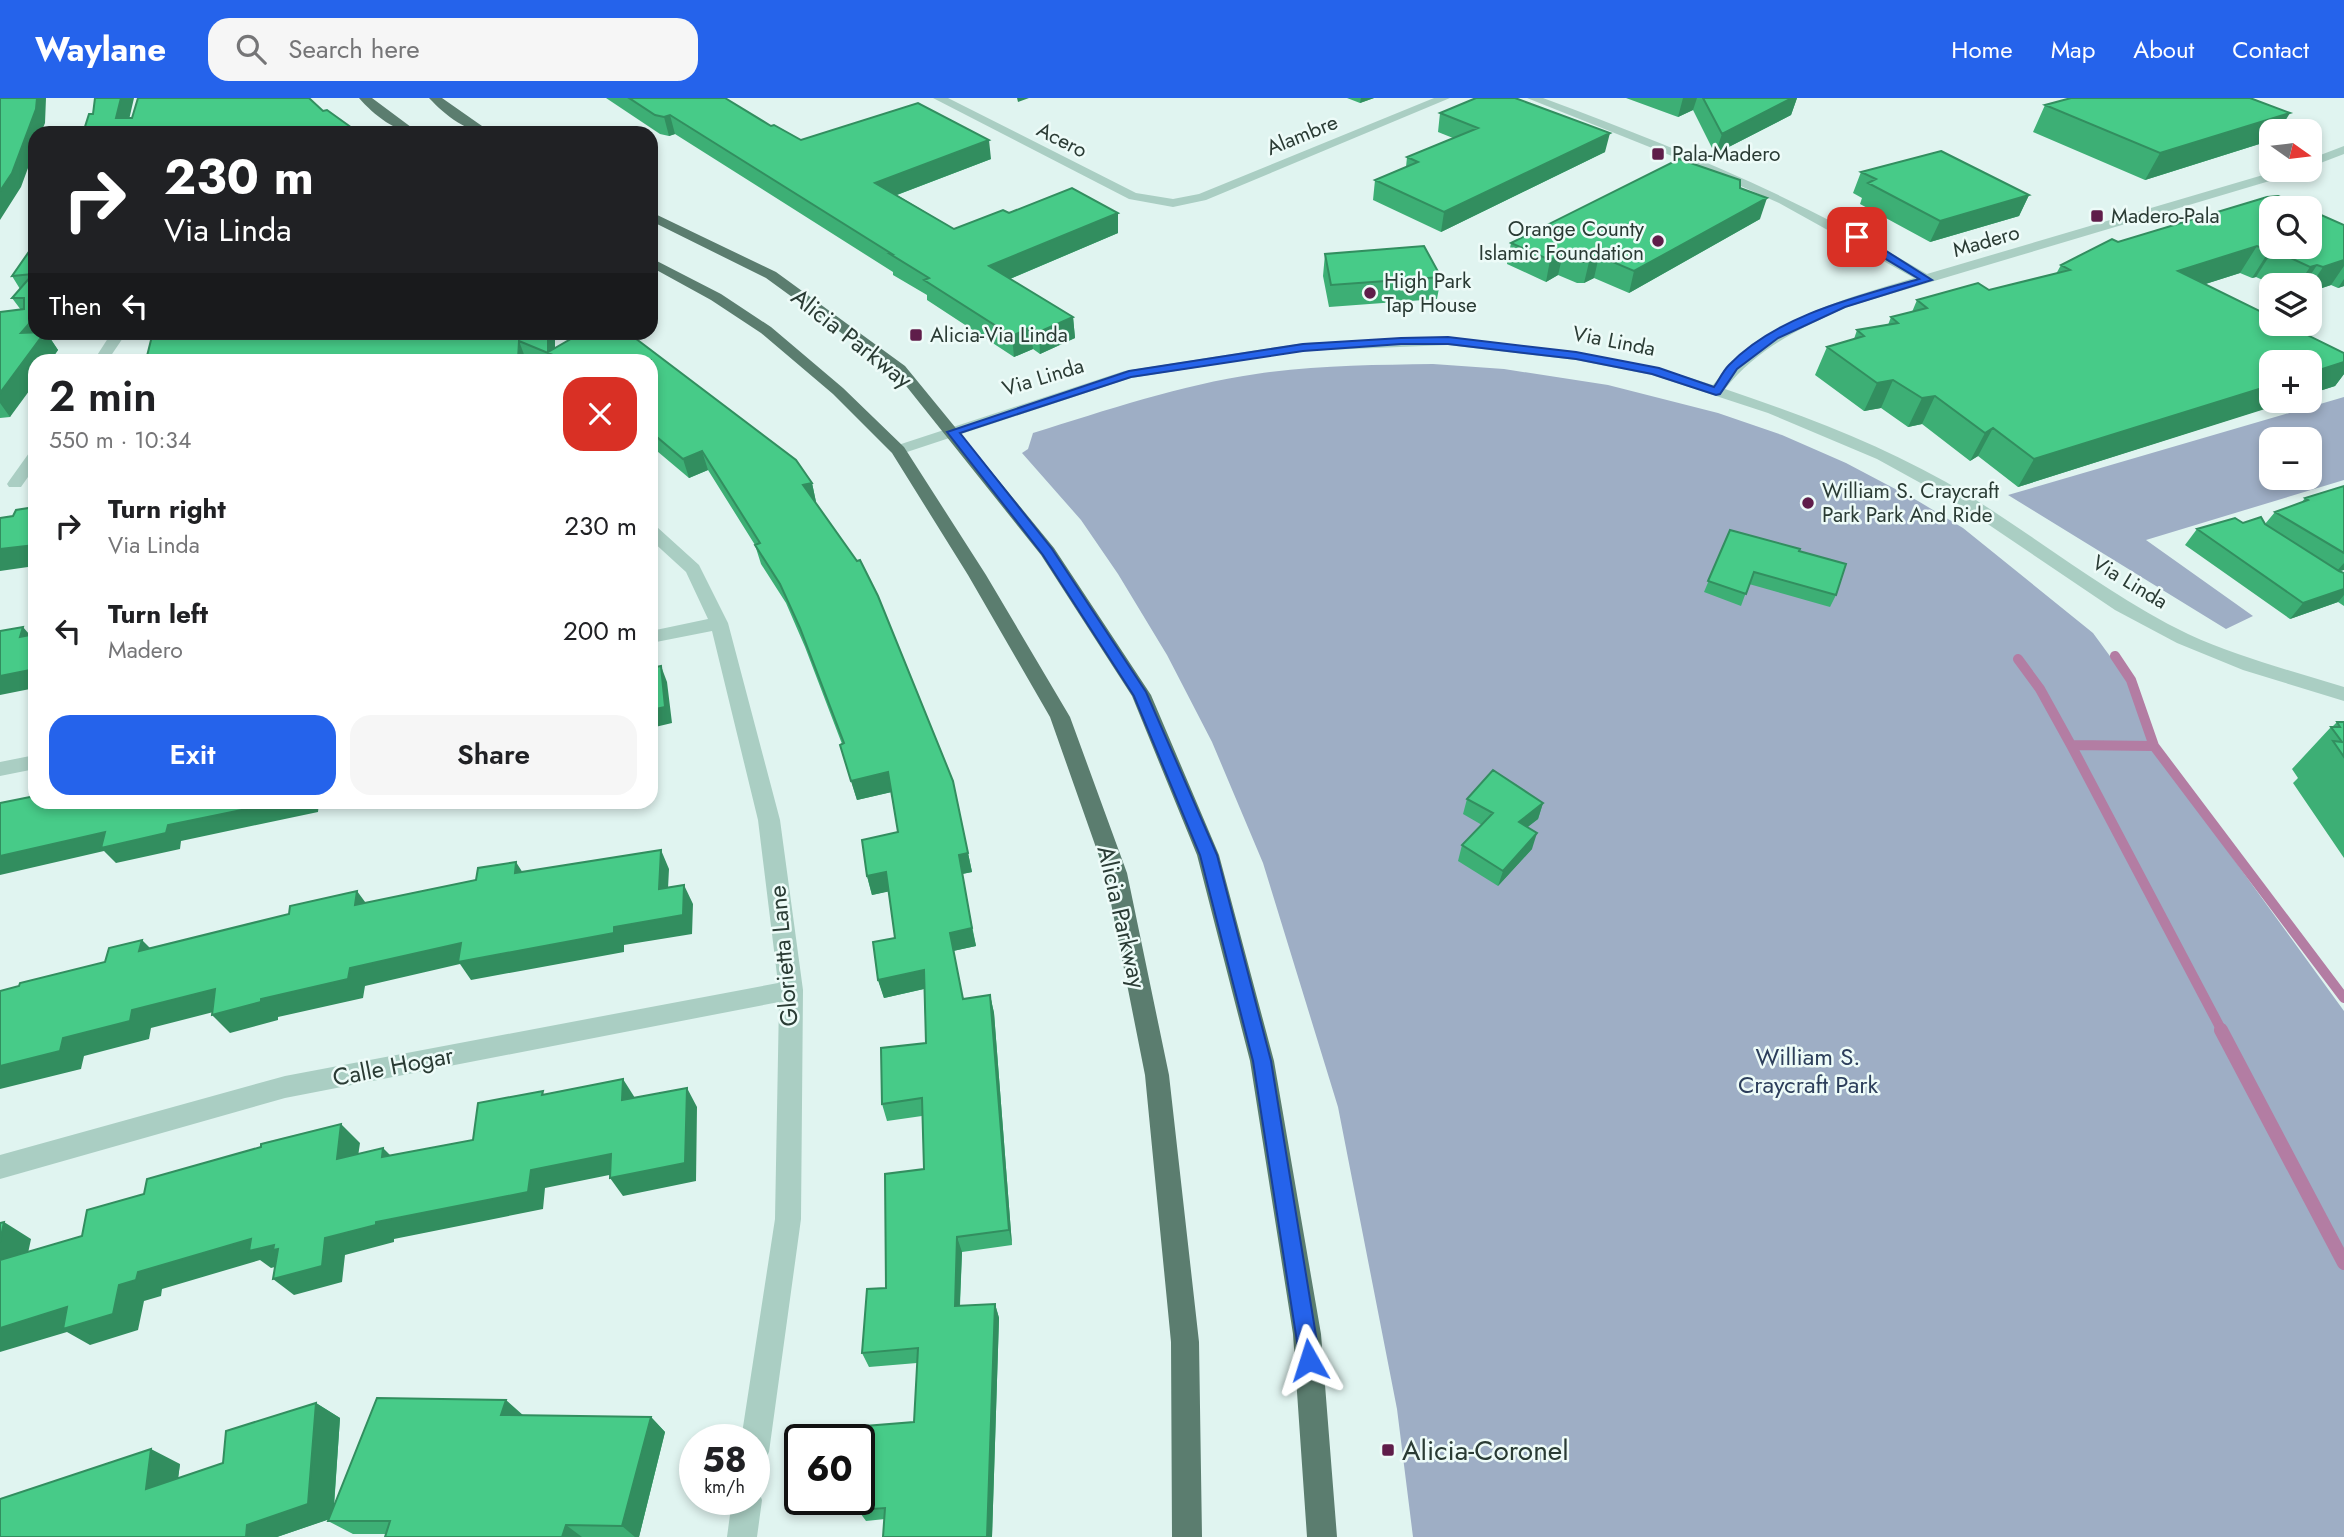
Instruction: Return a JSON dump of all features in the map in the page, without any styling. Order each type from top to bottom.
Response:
[{"type":"main road","points":[[365,98],[402,126]]},
{"type":"main road","points":[[435,98],[476,126]]},
{"type":"main road","name":"Alicia Parkway","points":[[658,219],[771,275],[900,369],[1048,552],[1141,695],[1208,855],[1262,1061],[1305,1321],[1322,1537]]},
{"type":"main road","name":"Alicia Parkway","points":[[658,266],[716,297],[766,330],[838,391],[898,450],[977,575],[1060,717],[1116,873],[1158,1088],[1185,1342],[1187,1537]]},
{"type":"street","name":"Acero","points":[[939,98],[1133,196],[1173,203]]},
{"type":"street","name":"Alambre","points":[[1173,203],[1202,197],[1444,98]]},
{"type":"street","points":[[1533,98],[1718,169],[1801,207],[1927,280]]},
{"type":"street","points":[[2322,158],[2344,150]]},
{"type":"street","name":"Madero","points":[[1716,391],[1733,367],[1774,336],[1842,304],[2259,180]]},
{"type":"street","name":"Via Linda","points":[[898,450],[1129,374],[1303,347],[1448,341],[1576,356],[1655,371],[1773,410],[1883,456],[1961,498],[2121,606],[2184,639],[2250,666],[2344,694]]},
{"type":"street","points":[[28,466],[15,485],[28,483]]},
{"type":"street","name":"Glorietta Lane","points":[[658,537],[693,569],[719,623],[769,820],[791,990],[788,1219],[758,1424]]},
{"type":"street","points":[[658,636],[719,623]]},
{"type":"street","points":[[0,769],[28,763]]},
{"type":"street","name":"Calle Hogar","points":[[0,1167],[285,1087],[791,990]]},
{"type":"street","points":[[742,1537],[745,1515]]},
{"type":"green space","name":"William S. Craycraft Park","points":[[1433,364],[1504,369],[1608,385],[1718,413],[1782,435],[1846,463],[1963,528],[2093,633],[2126,678],[2150,744],[2344,1011],[2344,1537],[1413,1537],[1397,1409],[1338,1107],[1263,863],[1212,742],[1167,655],[1118,574],[1081,520],[1022,453],[1028,449],[1033,433],[1200,385],[1300,369]]},
{"type":"green space","points":[[2344,397],[2344,480],[2322,487],[2322,427],[2259,427],[2259,490],[2311,490],[2146,540],[2253,616],[2226,629],[2008,495],[2289,413],[2322,413],[2322,403]]},
{"type":"building","points":[[0,98],[37,98],[36,109],[12,173],[0,191]]},
{"type":"building","points":[[95,98],[121,98],[116,118],[132,118],[138,98],[309,98],[323,111],[327,110],[349,126],[85,126],[89,114],[93,114]]},
{"type":"building","points":[[629,98],[725,98],[771,126],[774,125],[801,140],[918,103],[989,140],[875,183],[954,229],[1003,210],[1009,213],[1072,188],[1118,213],[989,266],[1073,317],[1039,332],[1031,327],[1012,336],[924,280],[929,278],[892,254],[670,115],[655,115]]},
{"type":"building","points":[[1476,98],[1515,98],[1610,133],[1444,212],[1375,180],[1418,162],[1407,157],[1478,128],[1440,113]]},
{"type":"building","points":[[1703,98],[1792,98],[1722,134]]},
{"type":"building","points":[[2071,98],[2250,98],[2290,113],[2270,119],[2259,119],[2259,123],[2160,153],[2045,105]]},
{"type":"building","points":[[1941,151],[2029,195],[1940,221],[1868,183],[1876,179],[1861,172]]},
{"type":"building","points":[[1679,159],[1740,180],[1740,188],[1767,198],[1634,271],[1599,256],[1589,262],[1563,254],[1550,260],[1511,243]]},
{"type":"building","points":[[2259,199],[2259,247],[2178,271],[2259,311],[2259,336],[2309,336],[2344,353],[2344,362],[2322,369],[2322,350],[2259,350],[2259,389],[2034,459],[1993,428],[1985,433],[1935,396],[1922,398],[1893,380],[1877,383],[1827,347],[1864,336],[1857,330],[1898,323],[1891,317],[1927,308],[1917,300],[1978,283],[1989,290],[2070,270],[2061,265],[2112,239],[2118,242]]},
{"type":"building","points":[[2322,215],[2344,225],[2344,260],[2323,267],[2310,267],[2293,259],[2322,259]]},
{"type":"building","points":[[1424,246],[1441,277],[1331,285],[1325,254]]},
{"type":"building","points":[[28,253],[28,274],[12,276]]},
{"type":"building","points":[[28,280],[28,325],[21,333],[28,333],[28,340],[39,340],[0,393],[0,312],[24,309],[24,298],[12,298]]},
{"type":"building","points":[[151,340],[548,340],[548,352],[569,340],[638,340],[656,354],[550,354],[519,341],[518,354],[148,354]]},
{"type":"building","points":[[658,355],[796,460],[812,483],[803,485],[857,561],[860,560],[878,596],[953,781],[968,853],[959,855],[972,928],[950,933],[963,999],[990,995],[1009,1230],[957,1237],[955,1306],[995,1304],[987,1537],[883,1537],[885,1508],[875,1509],[875,1425],[914,1422],[918,1348],[862,1353],[867,1289],[886,1288],[885,1174],[924,1169],[922,1098],[882,1104],[881,1048],[926,1043],[924,970],[878,980],[873,942],[895,938],[886,872],[867,876],[862,840],[898,832],[888,772],[851,781],[840,745],[844,743],[800,628],[780,584],[755,545],[760,543],[702,451],[683,459],[658,438]]},
{"type":"building","points":[[2344,486],[2344,553],[2275,512],[2308,500],[2305,498]]},
{"type":"building","points":[[28,508],[28,546],[0,549],[0,518],[13,516],[16,510]]},
{"type":"building","points":[[2261,517],[2265,524],[2344,573],[2344,589],[2303,603],[2197,529],[2235,518],[2243,523]]},
{"type":"building","points":[[1730,530],[1846,564],[1836,595],[1754,572],[1746,594],[1708,581]]},
{"type":"building","points":[[23,627],[20,637],[28,635],[28,670],[0,676],[0,631]]},
{"type":"building","points":[[661,666],[665,707],[658,708],[658,667]]},
{"type":"building","points":[[2337,722],[2344,722],[2344,757],[2333,741],[2342,742],[2331,727],[2340,727]]},
{"type":"building","points":[[1493,770],[1543,803],[1519,822],[1537,833],[1503,871],[1462,845],[1493,813],[1467,799]]},
{"type":"building","points":[[28,797],[28,809],[246,809],[168,825],[166,833],[101,848],[105,832],[0,856],[0,803]]},
{"type":"building","points":[[661,850],[659,889],[684,885],[683,915],[614,927],[614,933],[458,962],[461,943],[350,968],[348,979],[261,999],[261,1002],[212,1015],[215,989],[132,1010],[130,1021],[63,1038],[60,1051],[0,1066],[0,991],[19,986],[20,983],[105,962],[109,948],[142,940],[139,951],[289,914],[290,906],[357,891],[355,905],[476,880],[478,868],[516,862],[515,873]]},
{"type":"building","points":[[623,1079],[622,1100],[687,1088],[685,1163],[610,1178],[611,1154],[531,1170],[528,1192],[376,1222],[376,1225],[325,1238],[322,1266],[273,1279],[278,1249],[273,1250],[274,1245],[249,1251],[251,1239],[138,1272],[136,1280],[119,1285],[113,1314],[63,1329],[67,1307],[0,1328],[0,1260],[82,1236],[87,1210],[144,1194],[147,1179],[261,1147],[261,1144],[341,1124],[337,1159],[383,1148],[382,1157],[473,1140],[478,1103],[543,1091],[542,1095]]},
{"type":"building","points":[[4,1222],[0,1242],[0,1223]]},
{"type":"building","points":[[377,1398],[506,1400],[501,1415],[651,1417],[622,1526],[566,1525],[562,1537],[385,1537],[390,1521],[328,1521]]},
{"type":"building","points":[[316,1403],[308,1504],[247,1525],[246,1537],[0,1537],[0,1499],[151,1449],[146,1489],[223,1463],[226,1431]]},
{"type":"waterway","points":[[2115,656],[2131,680],[2154,746]]},
{"type":"waterway","points":[[2018,659],[2040,689],[2071,745]]},
{"type":"waterway","points":[[2071,745],[2154,746]]},
{"type":"waterway","points":[[2071,745],[2222,1031]]},
{"type":"waterway","points":[[2154,746],[2344,998]]},
{"type":"waterway","points":[[2221,1030],[2344,1263]]},
{"type":"place","name":"Pala-Madero","points":[[1658,154]]},
{"type":"place","name":"Madero-Pala","points":[[2097,216]]},
{"type":"place","name":"Orange County Islamic Foundation","points":[[1658,241]]},
{"type":"place","name":"High Park Tap House","points":[[1370,293]]},
{"type":"place","name":"Alicia-Via Linda","points":[[916,335]]},
{"type":"place","name":"William S. Craycraft Park Park And Ride","points":[[1808,503]]},
{"type":"place","name":"Alicia-Coronel","points":[[1388,1450]]},
{"type":"route","points":[[1309,1360],[1262,1061],[1208,855],[1141,695],[1048,552],[953,432],[1129,374],[1303,347],[1401,341],[1448,341],[1512,346],[1576,356],[1655,371],[1716,391],[1733,367],[1774,336],[1842,304],[1927,280],[1857,237]]}]
